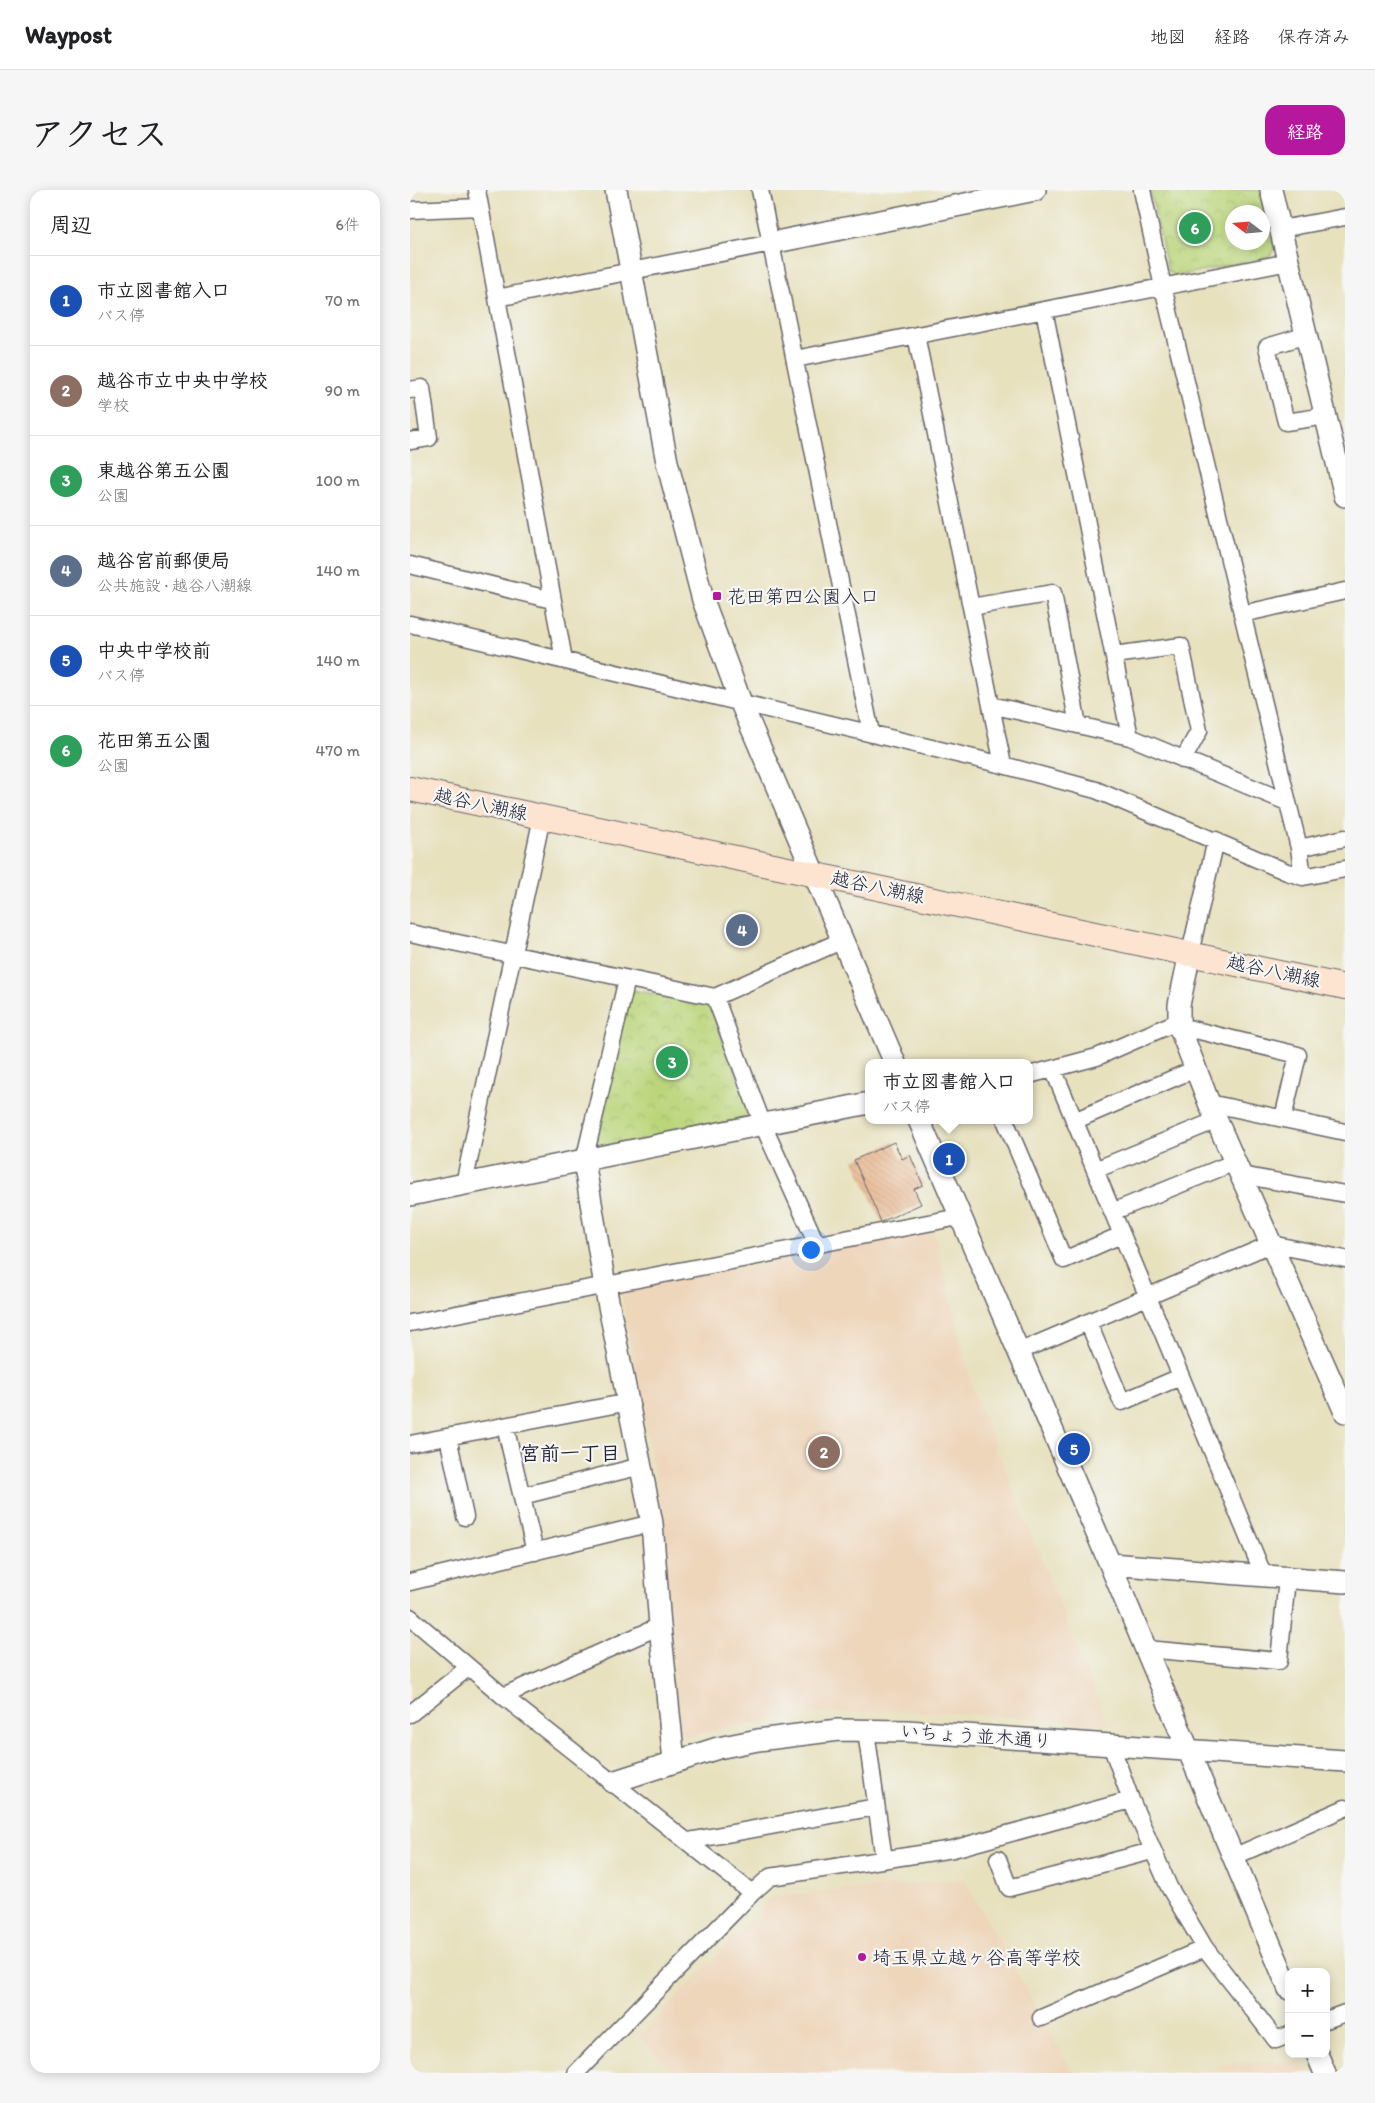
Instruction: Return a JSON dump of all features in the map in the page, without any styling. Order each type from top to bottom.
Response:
[{"type":"main road","name":"越谷八潮線","points":[[410,789],[1345,987]]},
{"type":"street","points":[[476,190],[564,660]]},
{"type":"street","points":[[616,190],[667,462],[703,600],[741,702],[893,1059]]},
{"type":"street","points":[[760,190],[871,733]]},
{"type":"street","points":[[497,298],[1035,190]]},
{"type":"street","points":[[1142,190],[1163,287],[1288,802],[1303,877]]},
{"type":"street","points":[[1271,190],[1345,496]]},
{"type":"street","points":[[410,210],[480,208]]},
{"type":"street","points":[[1281,229],[1345,217]]},
{"type":"street","points":[[795,359],[1289,262]]},
{"type":"street","points":[[1044,310],[1130,737]]},
{"type":"street","points":[[916,335],[1004,765]]},
{"type":"street","points":[[1307,335],[1267,346],[1286,422],[1326,416]]},
{"type":"street","points":[[410,390],[422,388],[429,438],[410,440]]},
{"type":"street","points":[[410,565],[552,600]]},
{"type":"street","points":[[1242,614],[1345,591]]},
{"type":"street","points":[[972,607],[1053,593],[1078,725]]},
{"type":"street","points":[[410,624],[1004,765],[1096,790],[1216,840],[1270,865],[1303,877],[1345,869]]},
{"type":"street","points":[[1114,655],[1181,646],[1199,730],[1183,760]]},
{"type":"street","points":[[991,705],[1130,737],[1288,802]]},
{"type":"street","points":[[464,1184],[542,817]]},
{"type":"street","points":[[1298,848],[1345,838]]},
{"type":"street","points":[[1216,840],[1179,1005],[1179,1026],[1195,1069],[1270,1244],[1339,1385],[1345,1412]]},
{"type":"street","points":[[410,933],[715,997],[843,940]]},
{"type":"street","points":[[626,978],[584,1161],[605,1286],[652,1523],[660,1626],[674,1761]]},
{"type":"street","points":[[715,997],[763,1125],[817,1245]]},
{"type":"street","points":[[1033,1074],[1097,1057],[1170,1025],[1179,1026],[1298,1055],[1283,1118]]},
{"type":"street","points":[[1053,1069],[1264,1576]]},
{"type":"street","points":[[1074,1121],[1195,1069]]},
{"type":"street","points":[[410,1195],[865,1104]]},
{"type":"street","points":[[1095,1170],[1213,1112],[1283,1118],[1345,1132]]},
{"type":"street","points":[[921,1124],[959,1217],[1110,1564],[1285,1980]]},
{"type":"street","points":[[1007,1124],[1064,1260],[1122,1235]]},
{"type":"street","points":[[1112,1212],[1238,1168],[1345,1194]]},
{"type":"street","points":[[410,1323],[959,1217]]},
{"type":"street","points":[[1018,1352],[1270,1244],[1345,1260]]},
{"type":"street","points":[[1088,1322],[1122,1402],[1180,1377]]},
{"type":"street","points":[[410,1444],[629,1402]]},
{"type":"street","points":[[506,1426],[535,1552]]},
{"type":"street","points":[[448,1436],[465,1517]]},
{"type":"street","points":[[522,1496],[641,1466]]},
{"type":"street","points":[[410,1582],[652,1523]]},
{"type":"street","points":[[1110,1564],[1345,1582]]},
{"type":"street","points":[[1146,1649],[1278,1662],[1287,1578]]},
{"type":"street","points":[[410,1617],[503,1696],[752,1893]]},
{"type":"street","points":[[503,1696],[660,1626]]},
{"type":"street","points":[[410,1714],[468,1667]]},
{"type":"street","name":"いちょう並木通り","points":[[613,1782],[718,1748],[838,1730],[907,1731],[1345,1761]]},
{"type":"street","points":[[866,1730],[884,1860]]},
{"type":"street","points":[[1111,1745],[1131,1800],[1168,1887],[1204,1948],[1276,2040],[1285,2037]]},
{"type":"street","points":[[576,2073],[752,1893],[770,1877],[953,1850],[1131,1800]]},
{"type":"street","points":[[688,1841],[876,1807]]},
{"type":"street","points":[[1233,1856],[1345,1808]]},
{"type":"street","points":[[998,1859],[1009,1888],[1152,1851]]},
{"type":"street","points":[[1041,2018],[1204,1948]]},
{"type":"street","points":[[1330,2018],[1345,2012]]},
{"type":"street","points":[[1319,2058],[1325,2073]]},
{"type":"shaded area","points":[[934,1232],[972,1388],[1108,1725],[967,1713],[886,1711],[809,1713],[733,1726],[689,1737],[679,1731],[662,1517],[622,1297],[626,1288]]},
{"type":"shaded area","name":"埼玉県立越ヶ谷高等学校","points":[[964,1879],[1064,2058],[1076,2073],[676,2073],[639,2037],[773,1896]]},
{"type":"shaded area","points":[[1301,2061],[1305,2073],[1208,2073],[1222,2063]]},
{"type":"green space","points":[[1150,190],[1260,190],[1264,205],[1225,205],[1225,250],[1270,250],[1270,232],[1274,249],[1269,257],[1176,276],[1168,271]]},
{"type":"green space","points":[[630,990],[709,1003],[754,1120],[591,1153]]},
{"type":"building","points":[[894,1142],[902,1159],[910,1155],[923,1185],[914,1189],[921,1204],[881,1222],[854,1160]]},
{"type":"place","name":"花田第五公園","points":[[1195,228]]},
{"type":"place","name":"花田第四公園入口","points":[[717,596]]},
{"type":"place","name":"越谷宮前郵便局","points":[[742,930]]},
{"type":"place","name":"東越谷第五公園","points":[[672,1062]]},
{"type":"place","name":"市立図書館入口","points":[[949,1159]]},
{"type":"place","name":"中央中学校前","points":[[1074,1449]]},
{"type":"place","name":"越谷市立中央中学校","points":[[824,1452]]},
{"type":"place","name":"埼玉県立越ヶ谷高等学校","points":[[862,1957]]},
{"type":"district","name":"宮前一丁目","points":[[570,1453]]}]
